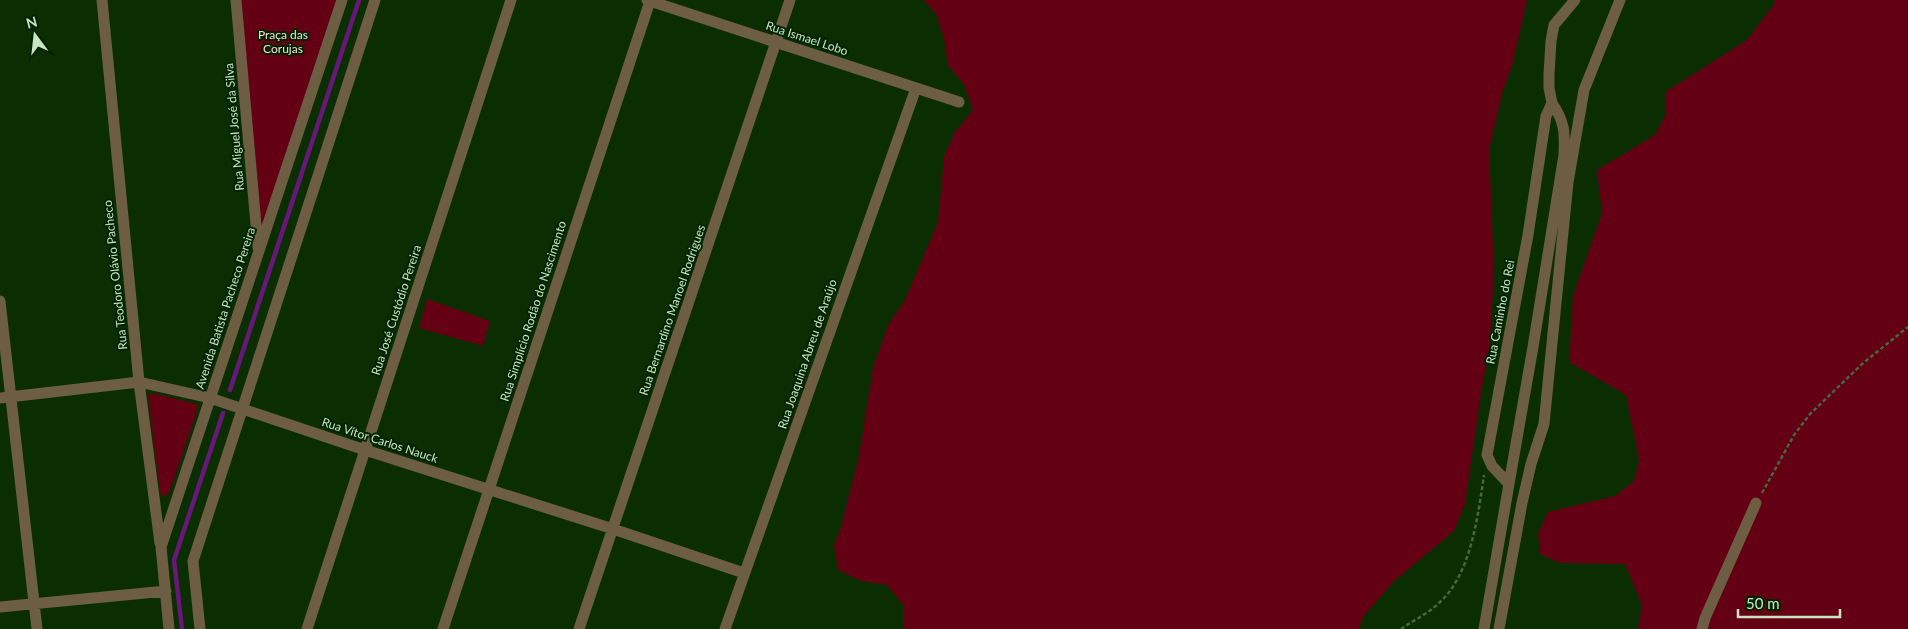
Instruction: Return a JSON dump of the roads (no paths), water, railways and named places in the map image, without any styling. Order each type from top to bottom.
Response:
[{"type":"street","name":"Rua Teodoro Olávio Pacheco","points":[[102,0],[139,382],[161,547]]},
{"type":"street","name":"Rua Miguel José da Silva","points":[[236,0],[259,252]]},
{"type":"street","name":"Avenida Batista Pacheco Pereira","points":[[170,629],[161,547],[342,0]]},
{"type":"street","points":[[200,629],[193,561],[375,0]]},
{"type":"street","name":"Rua José Custódio Pereira","points":[[307,629],[511,0]]},
{"type":"street","name":"Rua Ismael Lobo","points":[[648,0],[959,102]]},
{"type":"street","name":"Rua Simplício Rodão do Nascimento","points":[[443,629],[648,0]]},
{"type":"street","name":"Rua Bernardino Manoel Rodrigues","points":[[579,629],[790,0]]},
{"type":"street","name":"Rua Caminho do Rei","points":[[1509,484],[1492,466],[1487,455],[1528,235],[1546,116],[1552,103],[1549,88],[1552,33],[1554,25],[1575,0]]},
{"type":"street","points":[[1499,629],[1522,503],[1531,464],[1544,424],[1568,182],[1584,90],[1620,0]]},
{"type":"street","name":"Rua Joaquina Abreu de Araújo","points":[[725,629],[916,88]]},
{"type":"street","points":[[1484,629],[1564,155],[1565,132],[1560,114],[1552,103]]},
{"type":"street","points":[[0,301],[5,397],[37,629]]},
{"type":"street","name":"Rua Vítor Carlos Nauck","points":[[5,397],[139,382],[210,398],[744,573]]},
{"type":"street","points":[[1702,629],[1705,618],[1756,503]]},
{"type":"street","points":[[0,607],[166,591]]},
{"type":"waterway","points":[[230,390],[359,0]]},
{"type":"waterway","points":[[182,629],[174,560],[223,413]]},
{"type":"park label","name":"Praça das Corujas","points":[[283,41]]}]
